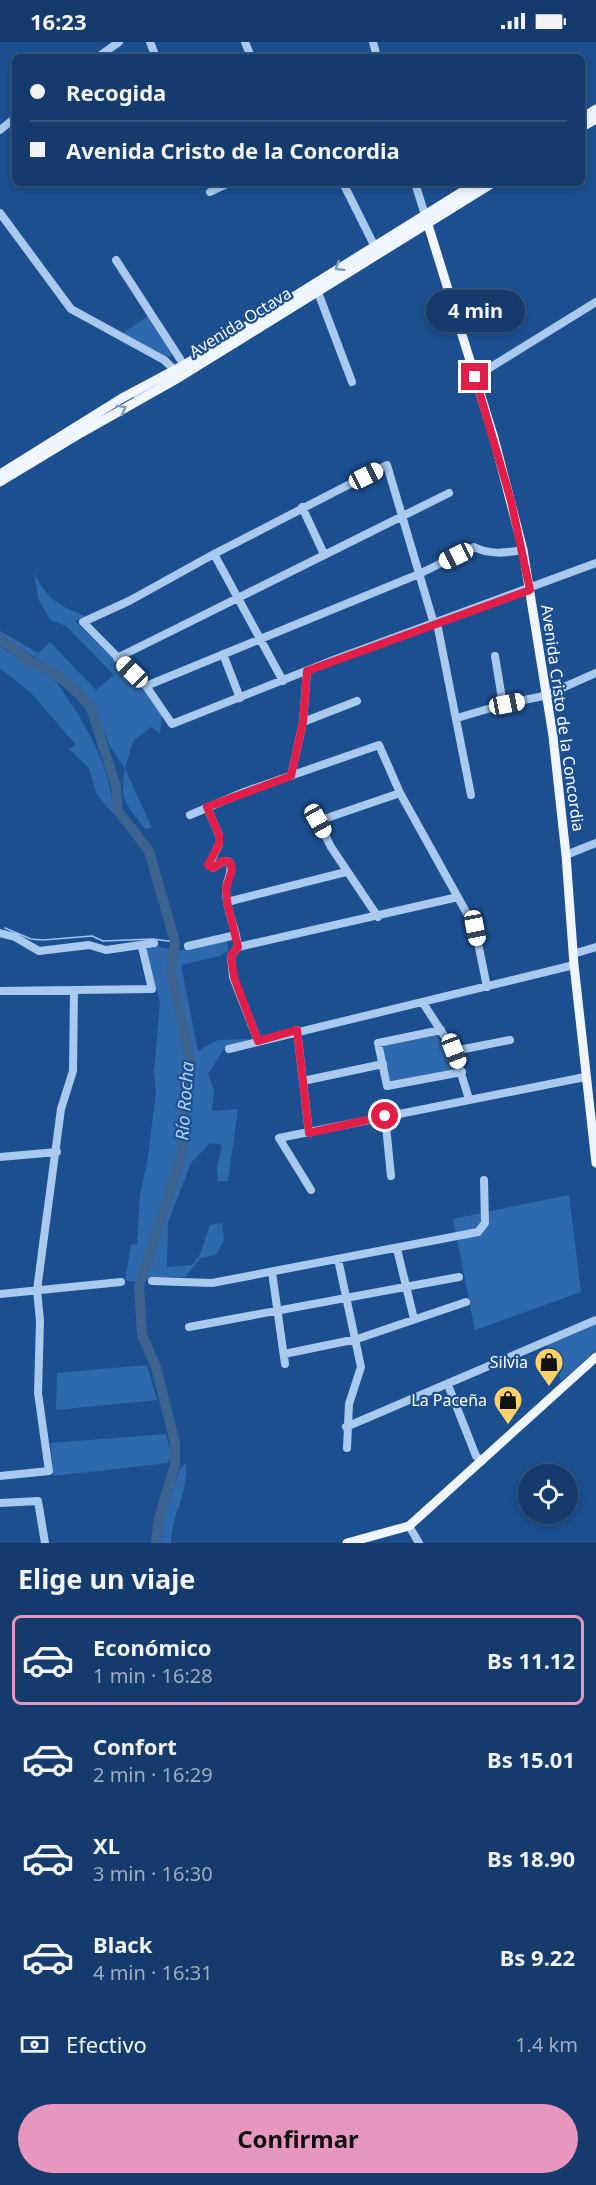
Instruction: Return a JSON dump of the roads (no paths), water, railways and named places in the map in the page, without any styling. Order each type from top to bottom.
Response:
[{"type":"main road","name":"Avenida Octava","points":[[0,482],[427,219],[472,186]]},
{"type":"main road","name":"Avenida Octava","points":[[316,287],[374,245],[488,186]]},
{"type":"main road","name":"Avenida Cristo de la Concordia","points":[[427,219],[475,377],[523,550],[544,696],[553,735],[585,1077],[593,1115],[596,1163]]},
{"type":"main road","name":"Avenida Octava","points":[[0,474],[87,419],[180,370]]},
{"type":"main road","points":[[347,1543],[409,1526],[596,1357]]},
{"type":"street","points":[[102,54],[119,42]]},
{"type":"street","points":[[0,130],[12,120]]},
{"type":"street","points":[[210,192],[223,186]]},
{"type":"street","points":[[344,186],[374,245]]},
{"type":"street","name":"Avenida Cristo de la Concordia","points":[[416,186],[427,219]]},
{"type":"street","points":[[0,213],[71,309],[180,370]]},
{"type":"street","points":[[116,260],[180,370]]},
{"type":"street","points":[[316,287],[352,382]]},
{"type":"street","points":[[475,377],[596,302]]},
{"type":"street","points":[[471,795],[458,718],[435,623],[387,465],[302,507],[129,601],[82,622],[146,686],[172,724],[435,623],[530,590],[596,563]]},
{"type":"street","points":[[117,658],[449,493]]},
{"type":"street","points":[[302,507],[324,554]]},
{"type":"street","points":[[146,686],[419,574],[474,547],[484,552],[505,553],[523,550]]},
{"type":"street","points":[[214,554],[283,681]]},
{"type":"street","points":[[223,654],[240,698]]},
{"type":"street","points":[[495,656],[503,705]]},
{"type":"street","points":[[291,776],[303,722],[307,671]]},
{"type":"street","points":[[458,718],[544,696],[596,673]]},
{"type":"street","points":[[303,722],[357,701]]},
{"type":"street","points":[[190,815],[291,776],[379,746],[400,793],[475,928],[487,987]]},
{"type":"street","points":[[378,917],[346,872],[318,821],[400,793]]},
{"type":"street","points":[[207,807],[219,835],[219,844],[208,865],[213,868],[223,861],[230,862],[232,870],[226,888],[227,902],[238,947]]},
{"type":"street","points":[[566,855],[596,843]]},
{"type":"street","points":[[227,902],[346,872]]},
{"type":"street","points":[[258,1041],[234,977],[231,956],[238,947],[458,897]]},
{"type":"street","points":[[0,933],[39,951],[89,945],[106,950],[142,947],[154,943]]},
{"type":"street","points":[[189,946],[236,935]]},
{"type":"street","points":[[0,991],[152,989],[142,947]]},
{"type":"street","points":[[573,954],[596,947]]},
{"type":"street","points":[[229,1049],[297,1030],[423,1003],[574,965]]},
{"type":"street","points":[[0,1476],[49,1471],[38,1393],[40,1322],[37,1290],[61,1109],[74,1071],[74,990]]},
{"type":"street","points":[[423,1003],[454,1051],[470,1099]]},
{"type":"street","points":[[297,1030],[309,1133]]},
{"type":"street","points":[[441,1030],[378,1043],[387,1086],[462,1072]]},
{"type":"street","points":[[454,1051],[510,1040]]},
{"type":"street","points":[[303,1081],[382,1064]]},
{"type":"street","points":[[311,1190],[279,1138],[585,1077]]},
{"type":"street","points":[[385,1116],[391,1176]]},
{"type":"street","points":[[0,1157],[57,1152]]},
{"type":"street","points":[[152,1281],[212,1283],[478,1232],[485,1223],[484,1180]]},
{"type":"street","points":[[398,1249],[414,1319]]},
{"type":"street","points":[[338,1259],[357,1338],[361,1368],[349,1404],[346,1427],[348,1448]]},
{"type":"street","points":[[272,1272],[285,1364]]},
{"type":"street","points":[[189,1327],[459,1277]]},
{"type":"street","points":[[0,1294],[121,1282]]},
{"type":"street","points":[[284,1354],[357,1338],[466,1302]]},
{"type":"street","points":[[346,1427],[596,1320]]},
{"type":"street","points":[[448,1385],[476,1456],[482,1461]]},
{"type":"street","points":[[0,1503],[38,1501],[45,1543]]},
{"type":"street","points":[[409,1526],[419,1543]]},
{"type":"waterway","points":[[134,397],[164,381]]},
{"type":"waterway","name":"Río Rocha","points":[[0,639],[31,662],[57,675],[91,708],[116,786],[118,811],[149,851],[175,942],[171,972],[190,1058],[181,1158],[139,1286],[142,1335],[156,1367],[175,1443],[175,1465],[159,1518],[156,1543]]},
{"type":"waterway","points":[[5,928],[31,939],[43,940],[92,936],[103,941],[153,939],[175,942]]},
{"type":"place","name":"Silvia","points":[[549,1388]]},
{"type":"place","name":"La Paceña","points":[[508,1426]]}]
